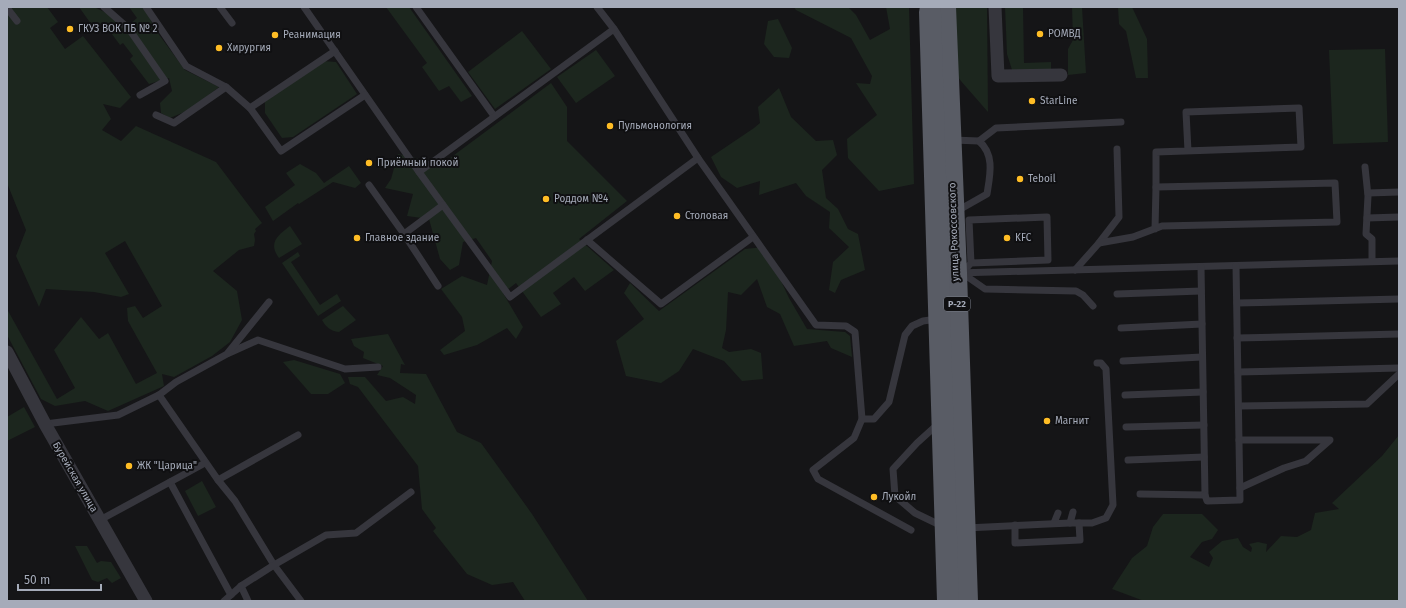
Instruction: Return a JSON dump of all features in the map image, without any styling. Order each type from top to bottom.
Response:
[{"type":"highway","name":"улица Рокоссовского","points":[[930,7],[943,420],[955,528],[967,601]]},
{"type":"highway","name":"улица Рокоссовского","points":[[945,7],[954,213],[963,270],[955,528],[948,601]]},
{"type":"street","points":[[995,7],[998,76],[1061,75]]},
{"type":"street","name":"Бурейская улица","points":[[7,352],[146,601]]},
{"type":"lane","points":[[104,7],[129,29],[165,81],[140,95]]},
{"type":"lane","points":[[146,7],[186,66],[226,87],[250,108],[281,151],[365,95]]},
{"type":"lane","points":[[220,7],[232,23]]},
{"type":"lane","points":[[304,7],[418,172],[510,297],[698,158]]},
{"type":"lane","points":[[416,7],[494,116]]},
{"type":"lane","points":[[597,7],[614,29],[698,158],[816,325],[846,326],[855,332],[862,418],[854,438],[813,470],[818,479],[911,530]]},
{"type":"lane","points":[[7,8],[17,21]]},
{"type":"lane","points":[[418,172],[614,29]]},
{"type":"lane","points":[[250,108],[335,51]]},
{"type":"lane","points":[[156,115],[174,123],[226,87]]},
{"type":"lane","points":[[1156,229],[1156,152],[1188,151],[1301,147],[1299,108],[1186,112],[1188,151]]},
{"type":"lane","points":[[951,139],[980,141],[996,128],[1121,122]]},
{"type":"lane","points":[[954,213],[987,194],[991,172],[988,152],[980,141]]},
{"type":"lane","points":[[1075,270],[1099,243],[1119,217],[1117,149]]},
{"type":"lane","points":[[1365,167],[1368,193],[1366,234],[1372,239],[1372,261]]},
{"type":"lane","points":[[1099,243],[1133,237],[1162,226],[1337,222],[1335,183],[1156,187]]},
{"type":"lane","points":[[369,185],[404,234],[438,286]]},
{"type":"lane","points":[[1368,193],[1399,192]]},
{"type":"lane","points":[[404,234],[443,205]]},
{"type":"lane","points":[[1047,217],[1048,260],[963,270],[969,220],[1047,217]]},
{"type":"lane","points":[[1367,218],[1399,217]]},
{"type":"lane","points":[[588,240],[661,304],[753,237]]},
{"type":"lane","points":[[963,270],[1075,270],[1399,261]]},
{"type":"lane","points":[[1201,267],[1204,457],[1205,495],[1207,501],[1240,500],[1236,266]]},
{"type":"lane","points":[[963,270],[985,289],[1076,291],[1083,295],[1092,306]]},
{"type":"lane","points":[[1117,294],[1201,291]]},
{"type":"lane","points":[[1236,303],[1399,299]]},
{"type":"lane","points":[[227,354],[269,302]]},
{"type":"lane","points":[[862,418],[874,419],[889,402],[905,335],[912,326],[923,321],[940,318]]},
{"type":"lane","points":[[1121,328],[1202,324]]},
{"type":"lane","points":[[1237,338],[1399,334]]},
{"type":"lane","points":[[46,424],[118,414],[160,395],[176,382],[227,354],[258,340],[345,369],[378,367]]},
{"type":"lane","points":[[1123,361],[1202,357]]},
{"type":"lane","points":[[943,420],[917,443],[893,469],[894,496],[915,513],[955,528],[1054,523],[1092,523],[1106,518],[1113,505],[1106,370],[1101,363],[1097,362]]},
{"type":"lane","points":[[1238,372],[1399,368]]},
{"type":"lane","points":[[1238,406],[1367,404],[1399,374]]},
{"type":"lane","points":[[1125,395],[1203,392]]},
{"type":"lane","points":[[160,395],[205,463],[235,501],[274,565],[300,601]]},
{"type":"lane","points":[[1126,427],[1204,425]]},
{"type":"lane","points":[[218,480],[298,435]]},
{"type":"lane","points":[[1239,440],[1330,440],[1306,461],[1284,468],[1240,488]]},
{"type":"lane","points":[[1128,460],[1204,457]]},
{"type":"lane","points":[[100,520],[205,463]]},
{"type":"lane","points":[[170,482],[231,595]]},
{"type":"lane","points":[[224,601],[242,586],[274,565],[326,535],[356,533],[411,492]]},
{"type":"lane","points":[[1140,494],[1205,495]]},
{"type":"lane","points":[[1070,523],[1073,512]]},
{"type":"lane","points":[[1054,523],[1058,513]]},
{"type":"lane","points":[[1015,525],[1015,543],[1080,540],[1079,523]]},
{"type":"lane","points":[[242,586],[248,601]]},
{"type":"shaded area","points":[[7,7],[47,7],[58,22],[50,28],[65,49],[83,36],[131,97],[120,108],[103,104],[111,119],[102,130],[121,141],[136,126],[216,162],[262,223],[255,229],[254,246],[239,250],[213,271],[237,291],[242,320],[230,342],[212,356],[174,377],[162,374],[164,386],[108,411],[85,401],[55,406],[41,399],[7,335],[7,309],[57,399],[75,388],[54,350],[81,317],[99,339],[108,333],[136,384],[157,373],[128,321],[127,308],[135,306],[143,318],[162,306],[125,241],[105,253],[129,294],[121,297],[94,292],[46,289],[39,307],[16,256],[26,230],[7,183]]},
{"type":"shaded area","points":[[79,7],[94,7],[130,24],[137,18],[129,7],[144,7],[157,32],[185,70],[219,87],[189,110],[170,118],[161,113],[160,103],[172,91],[169,78],[149,84],[130,59],[133,56],[123,43],[120,45],[103,22],[94,28]]},
{"type":"shaded area","points":[[386,7],[409,7],[472,96],[461,102],[449,86],[439,91],[422,67],[427,63]]},
{"type":"shaded area","points":[[794,7],[848,7],[856,15],[870,40],[890,29],[886,7],[909,7],[914,184],[879,191],[848,158],[847,139],[877,115],[856,83],[870,84],[872,76],[851,38],[796,10]]},
{"type":"shaded area","points":[[954,7],[987,7],[988,112],[954,73]]},
{"type":"shaded area","points":[[1005,7],[1023,7],[1024,63],[1051,62],[1051,74],[1013,73],[1007,54]]},
{"type":"shaded area","points":[[1072,7],[1082,7],[1086,73],[1068,75],[1068,49],[1073,40]]},
{"type":"shaded area","points":[[1118,7],[1132,7],[1147,39],[1148,78],[1136,78],[1126,31],[1119,24]]},
{"type":"shaded area","points":[[778,19],[792,48],[789,58],[774,57],[764,44],[768,21]]},
{"type":"shaded area","points":[[522,31],[551,69],[495,109],[468,72]]},
{"type":"shaded area","points":[[1385,49],[1388,142],[1333,144],[1329,50]]},
{"type":"shaded area","points":[[596,50],[615,76],[576,103],[557,77]]},
{"type":"shaded area","points":[[323,61],[336,62],[357,94],[293,137],[282,138],[265,113],[265,102]]},
{"type":"shaded area","points":[[551,83],[567,107],[567,141],[627,201],[579,239],[614,270],[585,291],[574,277],[553,293],[561,304],[541,317],[516,283],[503,293],[523,327],[516,339],[507,328],[477,345],[444,355],[440,350],[465,331],[462,317],[441,289],[462,276],[487,285],[492,261],[476,238],[463,242],[459,265],[450,270],[440,259],[429,219],[407,216],[413,194],[385,188],[391,179],[398,154],[442,164]]},
{"type":"shaded area","points":[[779,88],[791,117],[816,141],[833,140],[837,155],[822,170],[826,198],[838,209],[848,229],[858,234],[865,270],[841,280],[835,293],[829,290],[833,262],[849,247],[829,228],[830,212],[806,196],[796,183],[759,195],[760,181],[737,188],[721,177],[711,157],[760,123],[758,107]]},
{"type":"shaded area","points":[[300,164],[316,173],[324,183],[349,166],[361,183],[355,188],[333,182],[299,204],[298,203],[273,221],[265,207],[295,185],[286,173]]},
{"type":"shaded area","points":[[290,226],[302,244],[279,258],[274,248],[274,244],[281,233]]},
{"type":"shaded area","points":[[765,247],[789,298],[807,329],[845,332],[850,336],[852,357],[831,348],[827,341],[794,346],[780,314],[767,307],[757,279],[741,295],[728,292],[726,330],[722,348],[729,352],[751,349],[761,353],[763,379],[742,381],[724,361],[693,349],[679,371],[661,383],[626,376],[616,341],[644,319],[624,293],[630,283],[659,311],[745,249]]},
{"type":"shaded area","points":[[298,252],[300,256],[291,262],[320,305],[337,294],[341,301],[318,316],[282,263]]},
{"type":"shaded area","points":[[343,306],[356,320],[339,332],[331,330],[322,320]]},
{"type":"shaded area","points":[[388,334],[405,365],[401,364],[400,373],[426,374],[457,432],[481,443],[532,514],[588,601],[525,601],[513,582],[492,585],[467,574],[433,531],[436,528],[422,509],[418,466],[358,387],[350,384],[348,377],[365,377],[386,401],[403,397],[415,404],[416,395],[390,378],[377,375],[383,366],[363,358],[364,352],[354,346],[351,339]]},
{"type":"shaded area","points":[[294,360],[340,374],[345,383],[328,394],[311,394],[283,362]]},
{"type":"shaded area","points":[[24,407],[35,427],[7,441],[7,417]]},
{"type":"shaded area","points":[[1399,435],[1399,601],[1144,601],[1112,589],[1132,558],[1147,546],[1153,527],[1163,514],[1202,514],[1218,530],[1212,539],[1202,542],[1190,557],[1209,567],[1213,558],[1209,552],[1222,541],[1238,538],[1243,547],[1251,552],[1252,548],[1249,544],[1258,542],[1267,544],[1266,552],[1281,536],[1297,537],[1311,530],[1315,513],[1339,509],[1332,503],[1382,456]]},
{"type":"shaded area","points":[[202,481],[216,507],[198,516],[185,491]]},
{"type":"shaded area","points":[[75,546],[87,546],[97,563],[101,561],[111,562],[121,578],[112,583],[107,578],[98,582],[92,580]]},
{"type":"place","name":"ГКУЗ ВОК ПБ № 2","points":[[70,29]]},
{"type":"place","name":"РОМВД","points":[[1040,34]]},
{"type":"place","name":"Реанимация","points":[[275,35]]},
{"type":"place","name":"Хирургия","points":[[219,48]]},
{"type":"place","name":"StarLine","points":[[1032,101]]},
{"type":"place","name":"Пульмонология","points":[[610,126]]},
{"type":"place","name":"Приёмный покой","points":[[369,163]]},
{"type":"place","name":"Teboil","points":[[1020,179]]},
{"type":"place","name":"Роддом №4","points":[[546,199]]},
{"type":"place","name":"Столовая","points":[[677,216]]},
{"type":"place","name":"Главное здание","points":[[357,238]]},
{"type":"place","name":"KFC","points":[[1007,238]]},
{"type":"place","name":"Магнит","points":[[1047,421]]},
{"type":"place","name":"ЖК \"Царица\"","points":[[129,466]]},
{"type":"place","name":"Лукойл","points":[[874,497]]}]
